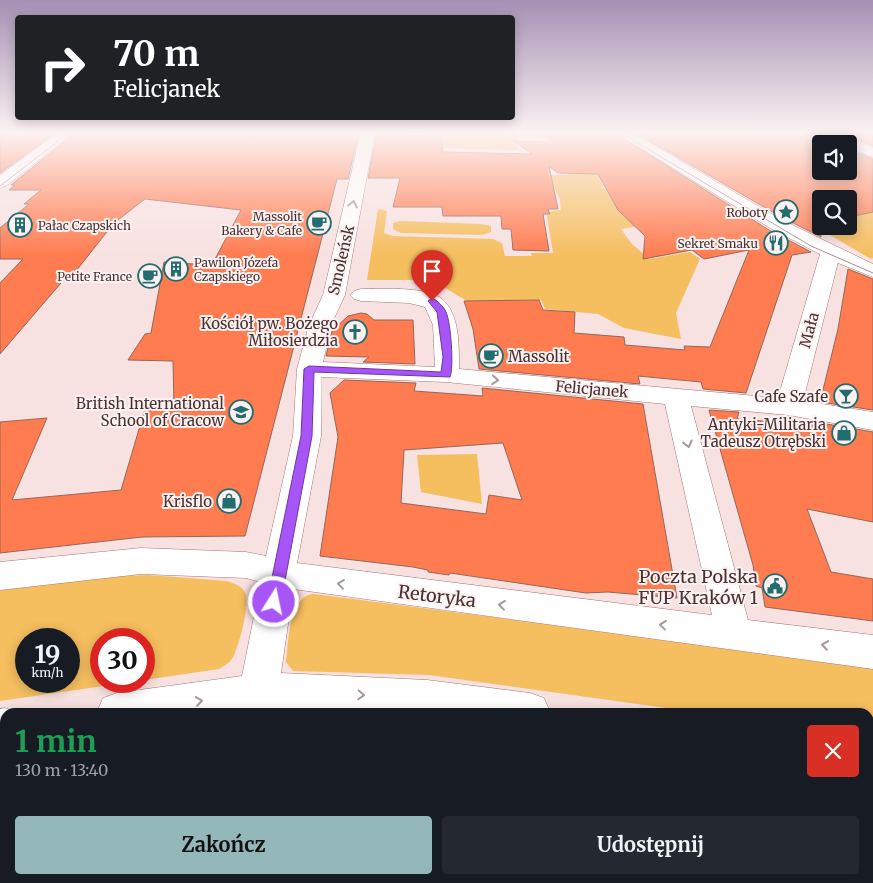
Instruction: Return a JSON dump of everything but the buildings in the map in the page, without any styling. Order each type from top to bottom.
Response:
[{"type":"street","points":[[0,183],[13,173]]},
{"type":"street","name":"Smoleńsk","points":[[258,702],[279,572],[307,436],[309,369],[320,324],[334,295],[359,173]]},
{"type":"street","points":[[692,173],[830,254],[873,271]]},
{"type":"street","name":"Mała","points":[[788,407],[830,254]]},
{"type":"street","points":[[361,295],[408,296],[432,301],[442,312],[448,357],[446,375]]},
{"type":"street","name":"Felicjanek","points":[[309,369],[446,375],[676,396],[788,407],[873,421]]},
{"type":"street","points":[[676,396],[734,633]]},
{"type":"street","name":"Retoryka","points":[[0,576],[141,561],[246,565],[309,580],[873,652]]},
{"type":"street","points":[[173,708],[258,702],[294,691],[427,699],[498,708]]},
{"type":"shaded area","points":[[568,173],[598,173],[604,189],[616,189],[665,222],[621,229],[631,243],[649,259],[690,252],[700,259],[676,313],[681,339],[624,328],[598,314],[545,309],[541,300],[467,301],[432,280],[367,280],[378,209],[387,211],[384,233],[393,236],[493,239],[502,243],[505,256],[532,256],[531,253],[553,253],[547,216],[552,211],[561,210],[560,199],[548,175],[568,175]]},
{"type":"shaded area","points":[[873,212],[873,258],[871,259],[830,235],[857,235],[857,215]]},
{"type":"shaded area","points":[[401,221],[482,224],[491,226],[491,232],[482,235],[401,233],[393,229],[393,223]]},
{"type":"shaded area","points":[[477,454],[482,504],[421,492],[417,455]]},
{"type":"shaded area","points":[[149,575],[226,581],[239,586],[245,592],[246,605],[241,634],[233,657],[219,669],[155,678],[155,628],[90,628],[90,688],[80,689],[80,628],[15,628],[15,693],[55,693],[0,701],[0,587],[91,577]]},
{"type":"shaded area","points":[[314,594],[873,666],[873,708],[666,708],[429,675],[293,671],[286,662],[289,632],[291,621],[299,602],[305,596]]},
{"type":"tram line","points":[[0,186],[17,173]]},
{"type":"tram line","points":[[688,173],[811,246],[873,273]]},
{"type":"place","name":"Roboty","points":[[786,212]]},
{"type":"place","name":"Massolit Bakery & Cafe","points":[[319,223]]},
{"type":"place","name":"Pałac Czapskich","points":[[20,225]]},
{"type":"place","name":"Sekret Smaku","points":[[776,243]]},
{"type":"place","name":"Pawilon Józefa Czapskiego","points":[[176,269]]},
{"type":"place","name":"Petite France","points":[[150,276]]},
{"type":"place","name":"Kościół pw. Bożego Miłosierdzia","points":[[355,332]]},
{"type":"place","name":"Massolit","points":[[491,356]]},
{"type":"place","name":"Cafe Szafe","points":[[846,396]]},
{"type":"place","name":"British International School of Cracow","points":[[241,412]]},
{"type":"place","name":"Antyki-Militaria Tadeusz Otrębski","points":[[844,433]]},
{"type":"place","name":"Krisflo","points":[[229,501]]},
{"type":"place","name":"Poczta Polska FUP Kraków 1","points":[[775,586]]},
{"type":"route","points":[[274,602],[307,436],[309,369],[446,375],[448,357],[442,312],[432,301]]}]
